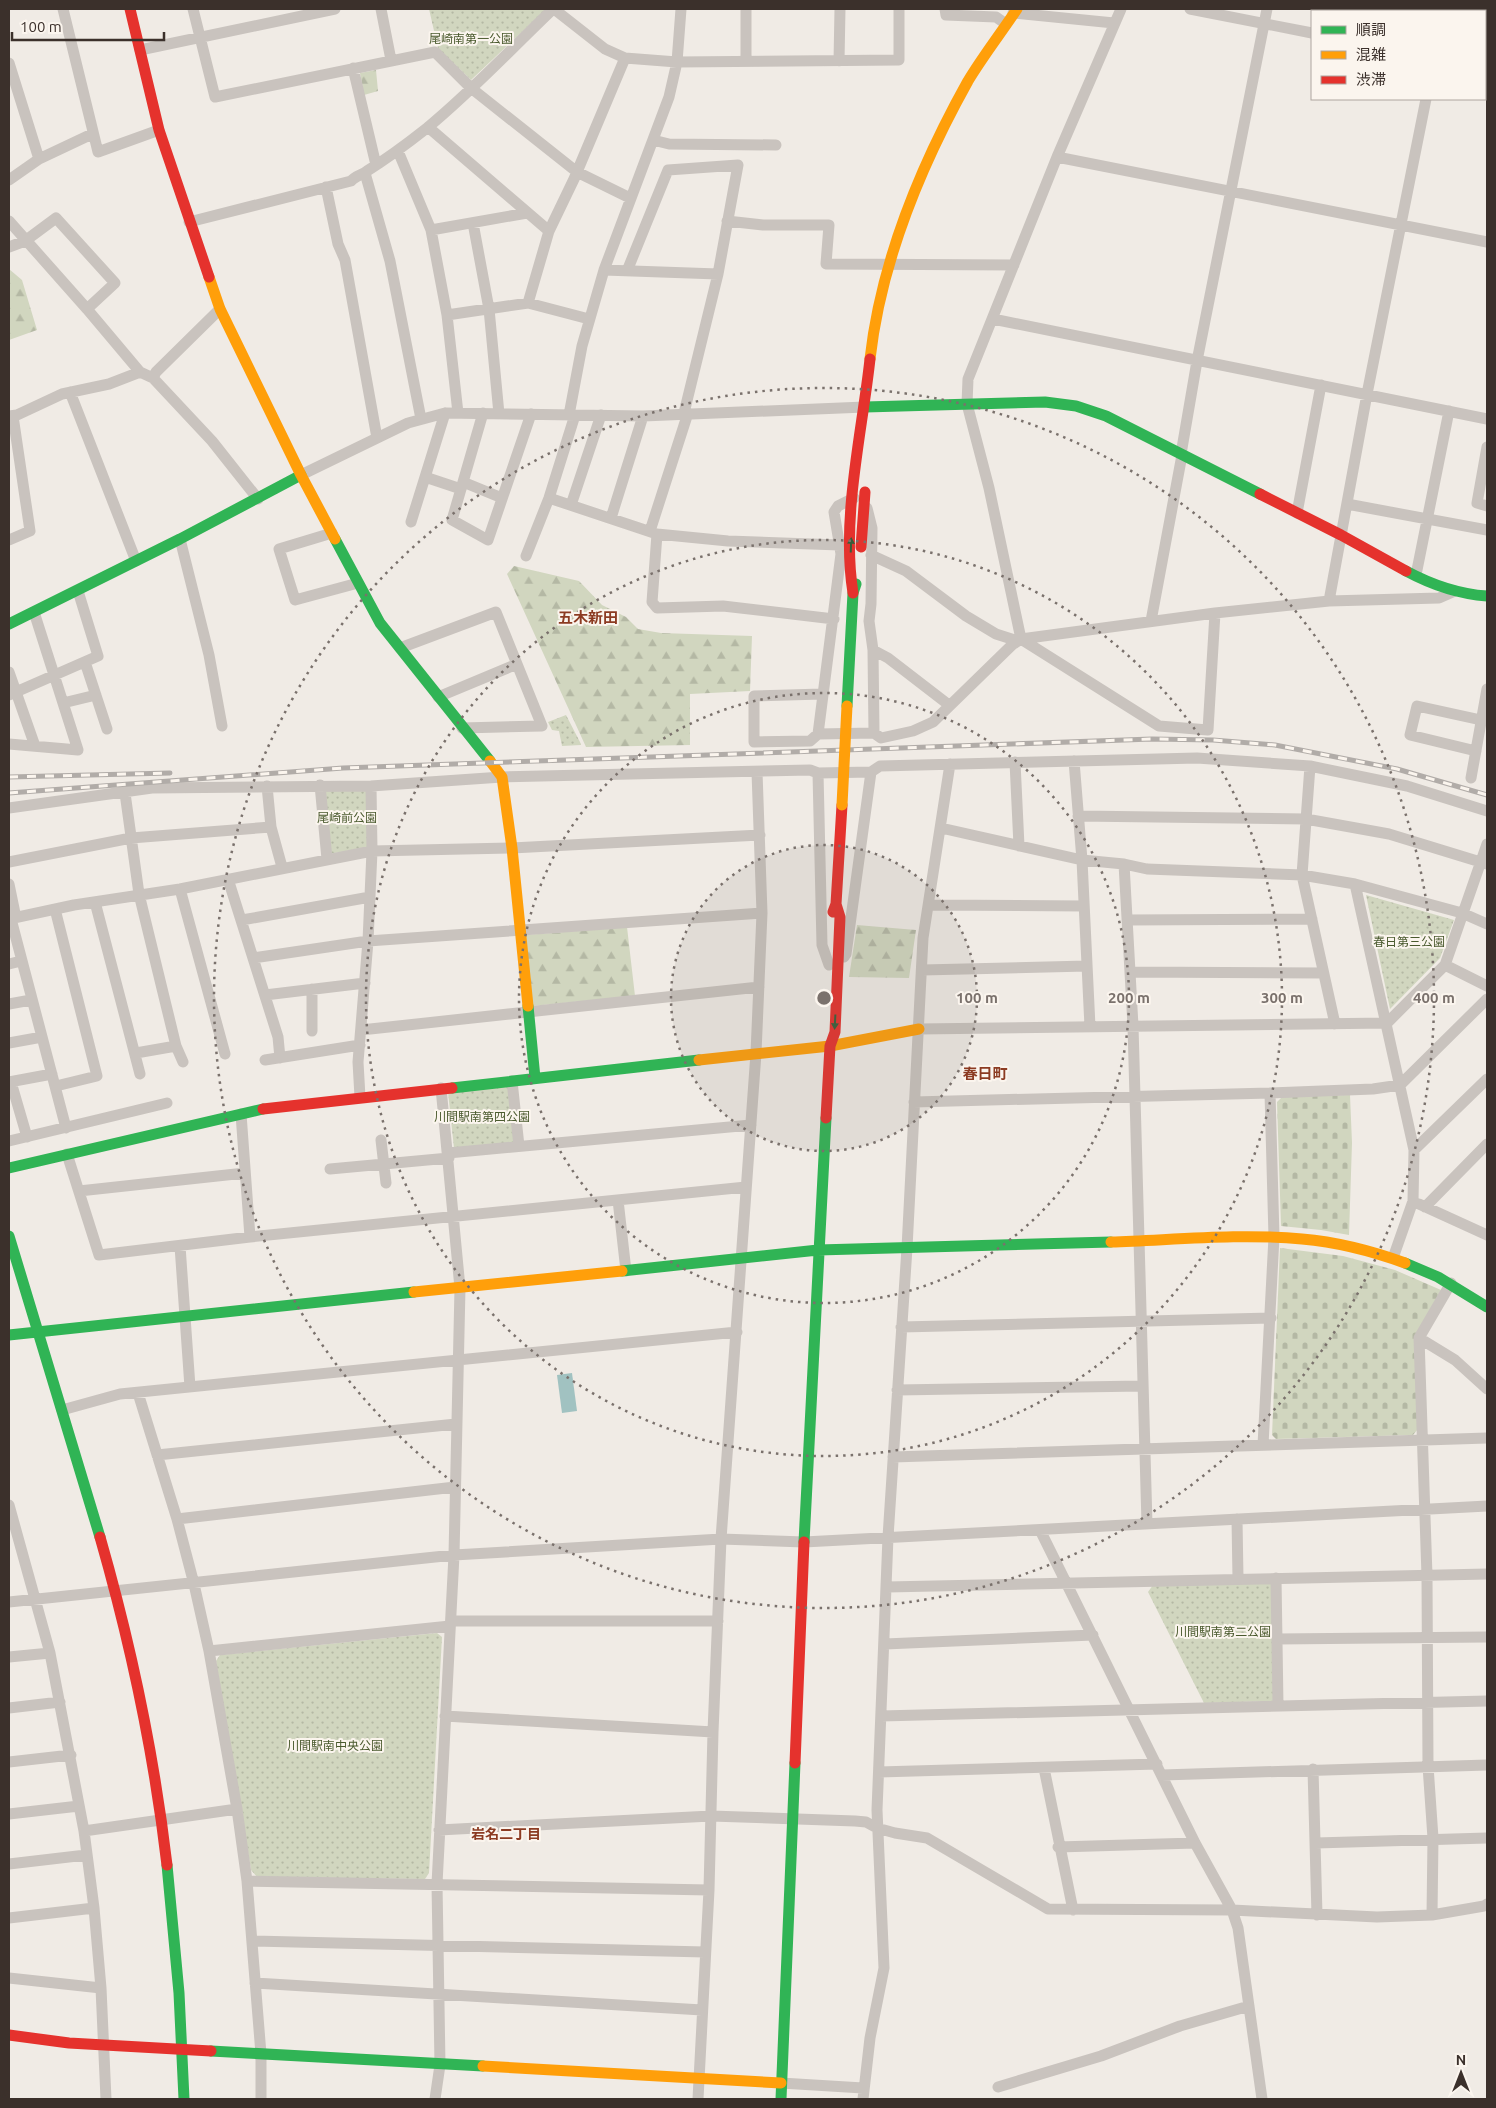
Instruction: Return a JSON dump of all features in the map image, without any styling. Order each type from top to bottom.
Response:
[{"type":"street","points":[[63,9],[92,134],[98,152],[159,130]]},
{"type":"street","points":[[130,9],[159,130],[188,222],[220,309],[301,476],[380,623],[502,777],[512,848],[535,1078]]},
{"type":"street","points":[[193,9],[215,97],[435,52],[471,88],[577,172],[630,198]]},
{"type":"street","points":[[140,50],[318,10],[335,9]]},
{"type":"street","points":[[381,9],[391,60]]},
{"type":"street","points":[[188,222],[351,181],[353,178],[365,173],[398,151],[428,127],[553,9],[606,48],[625,58],[677,62],[898,60],[899,9]]},
{"type":"street","points":[[526,556],[549,498],[572,415],[582,346],[604,270],[669,97],[677,62],[682,9]]},
{"type":"street","points":[[746,9],[746,60]]},
{"type":"street","points":[[839,61],[840,9]]},
{"type":"street","points":[[945,9],[946,15],[996,17],[1006,24]]},
{"type":"street","points":[[1020,640],[989,488],[966,404],[968,379],[1058,157],[1114,23],[1122,9]]},
{"type":"street","points":[[1190,9],[1311,34]]},
{"type":"street","points":[[1151,621],[1197,361],[1266,9]]},
{"type":"street","points":[[781,2099],[804,1542],[830,1046],[825,1032],[834,966],[831,917],[836,904],[853,594],[850,575],[851,518],[859,499],[858,440],[865,407],[873,336],[888,265],[907,209],[936,144],[969,80],[1015,11],[1114,23]]},
{"type":"street","points":[[528,303],[549,231],[577,172],[625,58]]},
{"type":"street","points":[[9,63],[40,159]]},
{"type":"street","points":[[353,68],[376,165]]},
{"type":"street","points":[[1329,601],[1367,394],[1426,100]]},
{"type":"street","points":[[428,127],[549,231]]},
{"type":"street","points":[[9,180],[40,159],[92,134]]},
{"type":"street","points":[[653,140],[669,144],[776,144]]},
{"type":"street","points":[[398,151],[431,230],[447,315],[458,413]]},
{"type":"street","points":[[1058,157],[1487,242]]},
{"type":"street","points":[[628,271],[668,170],[738,165],[718,274],[686,413],[654,533],[652,602],[657,608],[723,606],[834,618]]},
{"type":"street","points":[[365,173],[390,261],[420,419]]},
{"type":"street","points":[[326,186],[338,244],[344,260],[377,438]]},
{"type":"street","points":[[431,230],[527,213]]},
{"type":"street","points":[[9,247],[25,241],[56,218],[115,283],[87,309]]},
{"type":"street","points":[[727,221],[763,226],[829,225],[826,264],[1014,265]]},
{"type":"street","points":[[9,222],[87,309],[140,372],[153,378],[212,441],[258,499]]},
{"type":"street","points":[[474,222],[489,309],[500,414]]},
{"type":"street","points":[[604,270],[718,274]]},
{"type":"street","points":[[447,315],[528,303],[589,319]]},
{"type":"street","points":[[153,378],[156,372],[220,309]]},
{"type":"street","points":[[992,319],[1487,419]]},
{"type":"street","points":[[9,540],[30,531],[11,416],[62,394],[108,384],[140,372]]},
{"type":"street","points":[[1297,513],[1321,385]]},
{"type":"street","points":[[70,392],[136,561]]},
{"type":"street","points":[[9,624],[78,591],[408,422],[445,413],[643,416],[966,404],[1045,402],[1075,405],[1106,416],[1342,535],[1430,582],[1455,592],[1487,596]]},
{"type":"street","points":[[1416,575],[1449,412]]},
{"type":"street","points":[[411,522],[445,413]]},
{"type":"street","points":[[483,413],[452,520],[488,540],[531,414]]},
{"type":"street","points":[[570,505],[601,415]]},
{"type":"street","points":[[611,518],[643,416]]},
{"type":"street","points":[[1487,447],[1477,503],[1487,506]]},
{"type":"street","points":[[425,477],[462,485],[502,498]]},
{"type":"street","points":[[549,498],[654,533],[728,541],[840,545]]},
{"type":"street","points":[[818,734],[841,554],[834,512],[838,506],[859,499]]},
{"type":"street","points":[[859,499],[870,516],[872,528],[869,621],[873,650],[874,733]]},
{"type":"street","points":[[1347,504],[1487,530]]},
{"type":"street","points":[[332,533],[279,549],[295,600],[358,583]]},
{"type":"street","points":[[180,539],[209,655],[222,726]]},
{"type":"street","points":[[871,554],[906,571],[966,616],[996,634],[1020,640],[1159,726],[1208,730],[1216,613]]},
{"type":"street","points":[[1420,598],[1426,594],[1430,582]]},
{"type":"street","points":[[13,693],[98,656],[78,591]]},
{"type":"street","points":[[822,694],[754,696],[754,742],[810,741],[818,734],[874,733],[881,738],[913,731],[933,722],[1020,640],[1216,613],[1329,601],[1439,598],[1455,592]]},
{"type":"street","points":[[9,744],[78,750],[34,612]]},
{"type":"street","points":[[400,648],[496,612],[542,726],[462,728]]},
{"type":"street","points":[[873,650],[888,658],[950,704]]},
{"type":"street","points":[[85,662],[107,729]]},
{"type":"street","points":[[438,697],[517,664]]},
{"type":"street","points":[[9,672],[13,693],[35,746]]},
{"type":"street","points":[[1471,778],[1487,689]]},
{"type":"street","points":[[63,703],[96,695]]},
{"type":"street","points":[[1476,752],[1410,735],[1417,706],[1481,720]]},
{"type":"street","points":[[9,808],[152,788],[371,786],[502,777],[810,770],[818,773],[871,772],[880,766],[1197,758],[1310,766],[1407,786],[1487,811]]},
{"type":"street","points":[[1074,761],[1082,860],[1090,1027]]},
{"type":"street","points":[[1015,762],[1019,846]]},
{"type":"street","points":[[9,2035],[61,2042],[183,2050],[782,2083],[863,2094],[870,2038],[884,1968],[877,1828],[879,1772],[888,1537],[907,1248],[923,938],[950,764]]},
{"type":"street","points":[[1310,766],[1302,874],[1334,1024]]},
{"type":"street","points":[[698,2099],[709,1890],[721,1539],[737,1332],[759,987],[762,913],[757,772]]},
{"type":"street","points":[[834,966],[846,954],[871,772]]},
{"type":"street","points":[[818,773],[822,945],[834,966]]},
{"type":"street","points":[[320,785],[327,859]]},
{"type":"street","points":[[267,786],[272,827],[282,867]]},
{"type":"street","points":[[360,1097],[358,1062],[368,941],[372,851],[371,786]]},
{"type":"street","points":[[126,793],[139,894],[176,1046],[183,1062]]},
{"type":"street","points":[[1078,816],[1306,819],[1389,834],[1484,862]]},
{"type":"street","points":[[9,862],[131,838],[272,827]]},
{"type":"street","points":[[940,828],[1082,860],[1124,864],[1147,870],[1302,874],[1355,884],[1462,913],[1487,924]]},
{"type":"street","points":[[12,919],[55,909],[139,894],[180,889],[282,867],[372,851],[512,848],[760,835]]},
{"type":"street","points":[[9,1168],[266,1108],[830,1046],[919,1029],[1387,1023],[1445,965],[1462,913],[1484,862],[1487,844]]},
{"type":"street","points":[[1124,864],[1133,1026],[1146,1524]]},
{"type":"street","points":[[228,879],[278,1036],[280,1058]]},
{"type":"street","points":[[9,884],[12,919],[21,961],[66,1128]]},
{"type":"street","points":[[1355,884],[1414,1150],[1412,1201],[1393,1258]]},
{"type":"street","points":[[180,889],[225,1054]]},
{"type":"street","points":[[242,920],[370,897]]},
{"type":"street","points":[[96,902],[140,1074]]},
{"type":"street","points":[[929,905],[1084,906]]},
{"type":"street","points":[[55,909],[97,1076],[56,1086]]},
{"type":"street","points":[[254,958],[368,941],[762,913]]},
{"type":"street","points":[[1127,920],[1312,919]]},
{"type":"street","points":[[9,964],[21,961]]},
{"type":"street","points":[[1445,965],[1487,986]]},
{"type":"street","points":[[922,970],[1087,966]]},
{"type":"street","points":[[1130,972],[1324,973]]},
{"type":"street","points":[[265,995],[365,982]]},
{"type":"street","points":[[361,1030],[759,987]]},
{"type":"street","points":[[312,989],[312,1031]]},
{"type":"street","points":[[914,1102],[1270,1093],[1373,1089],[1400,1085],[1487,999]]},
{"type":"street","points":[[9,1004],[31,1000]]},
{"type":"street","points":[[9,1043],[42,1037]]},
{"type":"street","points":[[265,1060],[360,1045]]},
{"type":"street","points":[[136,1053],[176,1046]]},
{"type":"street","points":[[27,1137],[10,1082],[52,1074]]},
{"type":"street","points":[[1414,1150],[1487,1079]]},
{"type":"street","points":[[512,1080],[519,1146]]},
{"type":"street","points":[[435,2099],[440,2065],[437,1884],[454,1555],[460,1288],[441,1088]]},
{"type":"street","points":[[1264,1445],[1274,1237],[1270,1093]]},
{"type":"street","points":[[9,1141],[167,1103]]},
{"type":"street","points":[[241,1114],[250,1237]]},
{"type":"street","points":[[330,1170],[519,1146],[751,1125]]},
{"type":"street","points":[[381,1140],[386,1183]]},
{"type":"street","points":[[1425,1206],[1487,1144]]},
{"type":"street","points":[[67,1154],[99,1255],[250,1237],[746,1186]]},
{"type":"street","points":[[79,1192],[245,1173]]},
{"type":"street","points":[[618,1200],[626,1271]]},
{"type":"street","points":[[1412,1201],[1485,1230]]},
{"type":"street","points":[[9,1236],[115,1591],[152,1756],[175,1942],[183,2050],[184,2099]]},
{"type":"street","points":[[9,1336],[818,1250],[1274,1237],[1332,1242],[1393,1258],[1421,1268],[1451,1283],[1487,1307]]},
{"type":"street","points":[[180,1246],[190,1387]]},
{"type":"street","points":[[1432,1914],[1433,1838],[1428,1766],[1427,1576],[1419,1338],[1451,1283]]},
{"type":"street","points":[[901,1327],[1271,1318]]},
{"type":"street","points":[[62,1410],[120,1394],[737,1332]]},
{"type":"street","points":[[1419,1338],[1455,1360],[1487,1389]]},
{"type":"street","points":[[897,1390],[1142,1386]]},
{"type":"street","points":[[138,1393],[177,1519],[194,1584],[209,1651],[237,1809],[247,1881],[252,1941],[261,2054],[261,2099]]},
{"type":"street","points":[[157,1455],[456,1424]]},
{"type":"street","points":[[893,1457],[1487,1438]]},
{"type":"street","points":[[177,1519],[456,1487]]},
{"type":"street","points":[[9,1506],[50,1653],[84,1830],[94,1908],[101,1988],[106,2099]]},
{"type":"street","points":[[9,1602],[194,1584],[454,1555],[721,1539],[804,1542],[1487,1506]]},
{"type":"street","points":[[1237,1519],[1238,1578]]},
{"type":"street","points":[[1040,1530],[1195,1843],[1232,1910],[1238,1928],[1262,2099]]},
{"type":"street","points":[[887,1587],[1487,1574]]},
{"type":"street","points":[[1276,1578],[1278,1706]]},
{"type":"street","points":[[209,1651],[450,1624],[718,1622]]},
{"type":"street","points":[[884,1644],[1093,1635]]},
{"type":"street","points":[[1277,1639],[1487,1637]]},
{"type":"street","points":[[9,1657],[50,1653]]},
{"type":"street","points":[[882,1716],[1487,1701]]},
{"type":"street","points":[[9,1708],[60,1702]]},
{"type":"street","points":[[445,1716],[713,1732]]},
{"type":"street","points":[[9,1762],[71,1755]]},
{"type":"street","points":[[879,1772],[1044,1768],[1313,1769],[1487,1765]]},
{"type":"street","points":[[1044,1768],[1058,1847],[1073,1910]]},
{"type":"street","points":[[1313,1769],[1317,1915]]},
{"type":"street","points":[[9,1814],[79,1806]]},
{"type":"street","points":[[84,1830],[237,1809]]},
{"type":"street","points":[[439,1830],[711,1816],[855,1821],[866,1822],[877,1828],[927,1838],[1048,1909],[1232,1910],[1377,1917],[1432,1914],[1487,1904]]},
{"type":"street","points":[[1316,1843],[1433,1838],[1487,1838]]},
{"type":"street","points":[[1058,1847],[1195,1843]]},
{"type":"street","points":[[9,1864],[86,1855]]},
{"type":"street","points":[[247,1881],[709,1890]]},
{"type":"street","points":[[9,1918],[94,1908]]},
{"type":"street","points":[[252,1941],[439,1944],[705,1952]]},
{"type":"street","points":[[9,1978],[101,1988]]},
{"type":"street","points":[[255,1983],[702,2010]]},
{"type":"street","points":[[998,2087],[1101,2056],[1180,2026],[1250,2006]]},
{"type":"green space","name":"尾崎南第一公園","points":[[429,9],[546,9],[471,80],[438,48]]},
{"type":"green space","points":[[376,70],[378,91],[364,95],[360,73]]},
{"type":"green space","points":[[9,269],[22,280],[37,330],[9,340]]},
{"type":"green space","points":[[514,566],[579,581],[602,605],[626,617],[638,629],[661,633],[752,636],[750,691],[690,694],[690,745],[586,747],[507,574]]},
{"type":"green space","points":[[566,715],[581,745],[562,746],[559,731],[552,730],[548,722]]},
{"type":"green space","name":"尾崎前公園","points":[[323,788],[367,789],[369,847],[329,854]]},
{"type":"green space","name":"春日第三公園","points":[[1366,895],[1454,920],[1440,958],[1390,1009]]},
{"type":"green space","points":[[857,925],[916,930],[909,978],[849,977]]},
{"type":"green space","points":[[627,927],[635,996],[532,1006],[526,935]]},
{"type":"green space","name":"川間駅南第四公園","points":[[509,1085],[515,1142],[454,1148],[448,1092]]},
{"type":"green space","points":[[1350,1095],[1352,1143],[1349,1235],[1281,1226],[1277,1102],[1282,1097]]},
{"type":"green space","points":[[1280,1248],[1343,1256],[1395,1270],[1441,1290],[1415,1340],[1418,1429],[1413,1435],[1276,1439],[1272,1435]]},
{"type":"green space","name":"川間駅南第二公園","points":[[1272,1582],[1273,1701],[1204,1703],[1148,1592],[1153,1585]]},
{"type":"green space","name":"川間駅南中央公園","points":[[437,1633],[442,1637],[429,1873],[425,1879],[257,1877],[251,1870],[216,1661],[220,1655]]},
{"type":"water","points":[[572,1373],[577,1411],[562,1413],[557,1375]]},
{"type":"railway","points":[[9,793],[343,768],[1152,739],[1213,740],[1275,745],[1397,769],[1487,795]]},
{"type":"railway","points":[[9,777],[170,773]]},
{"type":"traffic: fast","points":[[865,407],[1045,402],[1076,406],[1106,416],[1260,494]]},
{"type":"traffic: fast","points":[[9,624],[180,539],[301,475]]},
{"type":"traffic: fast","points":[[335,539],[380,623],[490,761]]},
{"type":"traffic: fast","points":[[1406,571],[1445,588],[1487,596]]},
{"type":"traffic: fast","points":[[847,706],[853,593],[856,584]]},
{"type":"traffic: fast","points":[[528,1006],[535,1078]]},
{"type":"traffic: fast","points":[[452,1088],[699,1060]]},
{"type":"traffic: fast","points":[[9,1168],[263,1109]]},
{"type":"traffic: fast","points":[[804,1542],[826,1118]]},
{"type":"traffic: fast","points":[[9,1236],[100,1537]]},
{"type":"traffic: fast","points":[[622,1271],[818,1250],[1111,1242]]},
{"type":"traffic: fast","points":[[1405,1263],[1438,1277],[1487,1307]]},
{"type":"traffic: fast","points":[[9,1335],[414,1292]]},
{"type":"traffic: fast","points":[[781,2099],[795,1763]]},
{"type":"traffic: fast","points":[[167,1865],[179,1993],[184,2099]]},
{"type":"traffic: fast","points":[[211,2051],[483,2066]]},
{"type":"traffic: slow","points":[[870,359],[875,322],[883,286],[893,251],[919,181],[950,114],[968,81],[1017,9]]},
{"type":"traffic: slow","points":[[209,277],[220,309],[301,475],[335,539]]},
{"type":"traffic: slow","points":[[842,805],[847,706]]},
{"type":"traffic: slow","points":[[490,761],[502,777],[512,848],[528,1006]]},
{"type":"traffic: slow","points":[[699,1060],[830,1046],[919,1029]]},
{"type":"traffic: slow","points":[[1111,1242],[1279,1237],[1315,1240],[1341,1245],[1405,1263]]},
{"type":"traffic: slow","points":[[414,1292],[622,1271]]},
{"type":"traffic: slow","points":[[483,2066],[781,2083]]},
{"type":"traffic: jam","points":[[130,9],[159,130],[209,277]]},
{"type":"traffic: jam","points":[[853,593],[849,535],[851,506],[870,359]]},
{"type":"traffic: jam","points":[[861,547],[865,492]]},
{"type":"traffic: jam","points":[[1260,494],[1341,535],[1406,571]]},
{"type":"traffic: jam","points":[[833,912],[836,904],[842,805]]},
{"type":"traffic: jam","points":[[826,1118],[830,1046],[835,1032],[840,917],[836,904]]},
{"type":"traffic: jam","points":[[263,1109],[452,1088]]},
{"type":"traffic: jam","points":[[100,1537],[122,1618],[140,1700],[162,1823],[167,1865]]},
{"type":"traffic: jam","points":[[795,1763],[804,1542]]},
{"type":"traffic: jam","points":[[9,2035],[69,2043],[211,2051]]},
{"type":"district","name":"五木新田","points":[[588,618]]},
{"type":"district","name":"春日町","points":[[985,1074]]},
{"type":"district","name":"岩名二丁目","points":[[506,1834]]}]
